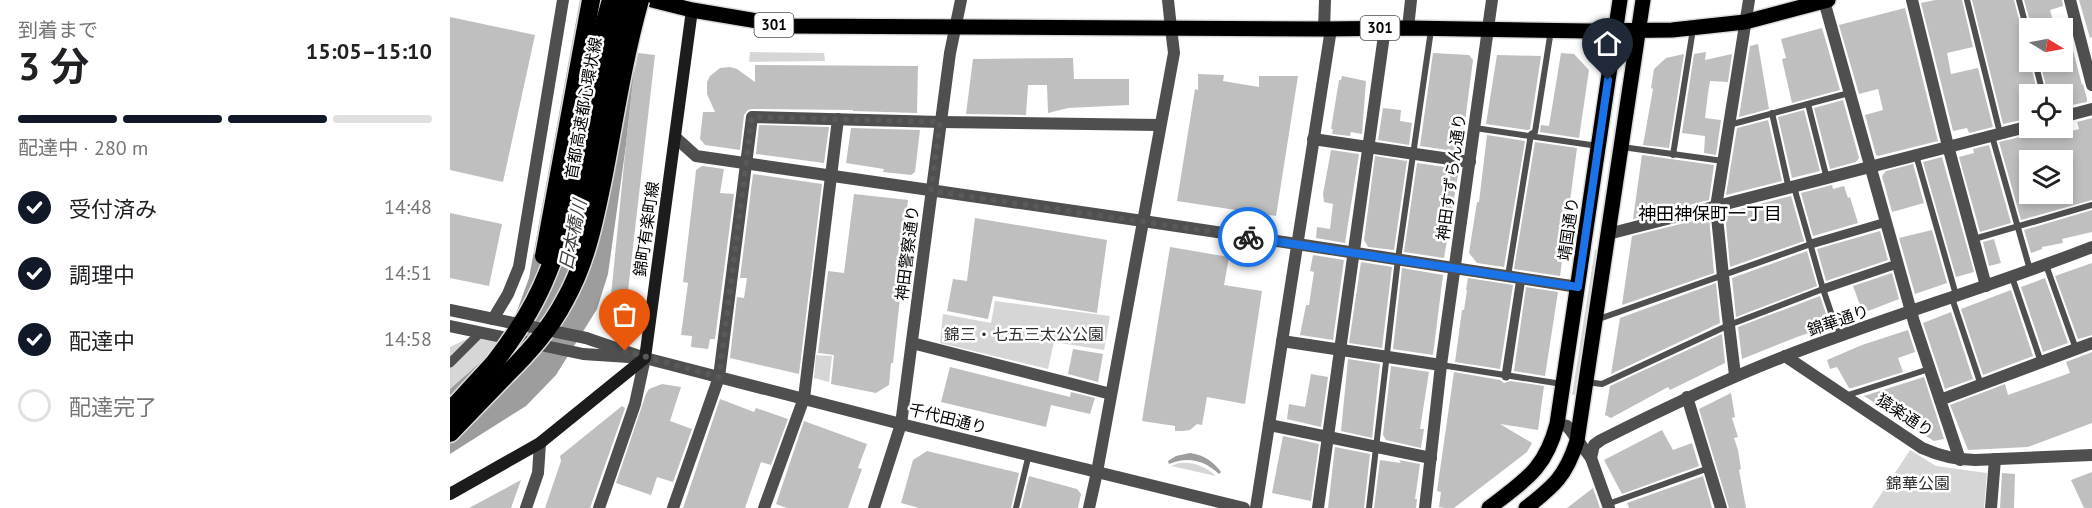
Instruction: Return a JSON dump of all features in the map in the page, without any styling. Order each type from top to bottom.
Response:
[{"type":"highway","name":"首都高速都心環状線","points":[[450,434],[500,369],[532,295],[542,263],[591,0]]},
{"type":"highway","points":[[500,369],[510,342],[531,309],[555,254],[566,213],[611,0]]},
{"type":"highway","name":"首都高速都心環状線","points":[[450,411],[500,369],[522,356],[546,319],[556,298],[573,255],[585,203],[623,0]]},
{"type":"highway","points":[[500,369],[541,338],[574,281],[587,249],[640,0]]},
{"type":"main road","name":"301","points":[[652,0],[692,3],[787,26],[1551,30],[1693,28],[1745,22],[1826,1]]},
{"type":"main road","name":"靖国通り","points":[[1490,508],[1539,466],[1547,454],[1557,424],[1620,0]]},
{"type":"main road","points":[[1526,508],[1560,479],[1577,441],[1643,0]]},
{"type":"main road","name":"錦町有楽町線","points":[[645,358],[692,3]]},
{"type":"main road","points":[[450,494],[540,442],[645,358]]},
{"type":"street","points":[[493,319],[508,294],[519,267],[563,0]]},
{"type":"street","name":"神田警察通り","points":[[877,507],[901,424],[940,122],[954,27],[961,0]]},
{"type":"street","points":[[1089,508],[1174,53],[1168,0]]},
{"type":"street","points":[[1256,508],[1328,29],[1325,0]]},
{"type":"street","points":[[1408,28],[1411,0]]},
{"type":"street","name":"神田すずらん通り","points":[[1425,508],[1441,365],[1492,0]]},
{"type":"street","points":[[1735,375],[1716,207],[1749,0]]},
{"type":"street","points":[[1912,0],[1986,286]]},
{"type":"street","points":[[2070,0],[2092,86]]},
{"type":"street","points":[[1826,1],[1897,264],[1960,460]]},
{"type":"street","points":[[1318,508],[1385,28]]},
{"type":"street","points":[[2073,114],[2092,109]]},
{"type":"street","points":[[673,508],[719,377],[752,117],[1160,125]]},
{"type":"street","points":[[764,508],[804,398],[838,119]]},
{"type":"street","points":[[1608,234],[2019,129]]},
{"type":"street","points":[[675,137],[696,156],[1578,287]]},
{"type":"street","points":[[1313,139],[1470,162]]},
{"type":"street","points":[[1811,244],[1886,222]]},
{"type":"street","name":"錦華通り","points":[[1577,441],[1601,440],[1735,375],[2092,248]]},
{"type":"street","points":[[1823,290],[1897,264]]},
{"type":"street","points":[[1506,375],[1521,278]]},
{"type":"street","points":[[450,310],[586,338],[645,358]]},
{"type":"street","points":[[450,327],[584,354],[645,358]]},
{"type":"street","points":[[450,363],[480,333]]},
{"type":"street","points":[[1282,341],[1441,365]]},
{"type":"street","points":[[912,343],[1111,394]]},
{"type":"street","points":[[1941,400],[2092,343]]},
{"type":"street","name":"猿楽通り","points":[[1785,356],[1922,447],[1938,455],[1960,460],[2092,454]]},
{"type":"street","points":[[600,508],[635,404],[645,358]]},
{"type":"street","name":"千代田通り","points":[[645,358],[1222,505],[1244,508]]},
{"type":"street","points":[[1687,397],[1721,508]]},
{"type":"street","points":[[1557,424],[1567,426],[1590,458],[1608,506]]},
{"type":"street","points":[[1269,425],[1431,458]]},
{"type":"street","points":[[1590,458],[1594,446],[1601,440]]},
{"type":"street","points":[[526,508],[538,473],[540,442]]},
{"type":"street","points":[[1991,508],[1995,459]]},
{"type":"lane","points":[[1967,0],[2017,226],[2030,270]]},
{"type":"lane","points":[[2019,0],[2024,18]]},
{"type":"lane","points":[[1369,508],[1398,259],[1431,28]]},
{"type":"lane","points":[[1673,155],[1693,28]]},
{"type":"lane","points":[[1508,276],[1531,135],[1535,132],[1551,30]]},
{"type":"lane","points":[[1728,125],[1850,93]]},
{"type":"lane","points":[[1808,104],[1827,179]]},
{"type":"lane","points":[[1772,113],[1792,188],[1839,337]]},
{"type":"lane","points":[[1475,128],[1599,146]]},
{"type":"lane","points":[[1621,147],[1723,161]]},
{"type":"lane","points":[[1916,155],[1981,385]]},
{"type":"lane","points":[[1973,239],[2092,204]]},
{"type":"lane","points":[[1595,320],[1811,244]]},
{"type":"lane","points":[[2046,265],[2076,350]]},
{"type":"lane","points":[[2012,277],[2041,362]]},
{"type":"lane","points":[[1586,382],[1602,384],[1729,325],[1823,290]]},
{"type":"lane","points":[[1441,365],[1562,384]]},
{"type":"lane","points":[[1845,396],[1930,369]]},
{"type":"lane","points":[[1016,508],[1029,454]]},
{"type":"lane","points":[[1608,506],[1709,468]]},
{"type":"green space","points":[[750,52],[824,53],[825,61],[749,62]]},
{"type":"green space","points":[[1621,84],[1623,85],[1601,227],[1600,226]]},
{"type":"green space","points":[[1595,249],[1597,250],[1575,395],[1572,395]]},
{"type":"green space","name":"錦三・七五三太公公園","points":[[995,301],[1110,316],[1104,350],[1054,342],[1048,369],[940,343],[943,314],[991,323]]},
{"type":"green space","points":[[479,333],[501,344],[450,389],[450,347]]},
{"type":"green space","points":[[816,355],[832,356],[829,382],[814,378]]},
{"type":"green space","name":"錦華公園","points":[[1910,450],[1936,466],[1987,473],[1984,508],[1872,508]]},
{"type":"green space","points":[[1179,463],[1199,465],[1216,476],[1171,466]]},
{"type":"water","name":"日本橋川","points":[[580,0],[647,0],[635,64],[608,274],[597,309],[556,375],[526,406],[450,454],[450,389],[501,344],[517,311],[529,278]]},
{"type":"water","points":[[1190,453],[1208,459],[1221,472],[1219,474],[1208,465],[1196,461],[1183,460],[1169,464],[1168,461],[1176,456]]},
{"type":"building","points":[[1935,0],[1962,0],[1973,47],[1947,53],[1951,74],[1978,68],[1993,127],[1969,133],[1967,128],[1953,131],[1921,3]]},
{"type":"building","points":[[1972,0],[2014,0],[2019,20],[2019,72],[2032,72],[2035,84],[2019,84],[2019,120],[2003,124]]},
{"type":"building","points":[[2024,0],[2062,0],[2063,6],[2050,10],[2052,18],[2029,18]]},
{"type":"building","points":[[2079,0],[2092,0],[2092,37],[2090,38]]},
{"type":"building","points":[[1905,8],[1938,141],[1878,156],[1865,115],[1883,110],[1878,89],[1859,94],[1839,25]]},
{"type":"building","points":[[450,17],[535,35],[503,182],[450,170]]},
{"type":"building","points":[[1822,28],[1840,90],[1792,103],[1782,59],[1786,58],[1781,39]]},
{"type":"building","points":[[1758,44],[1769,109],[1739,117],[1750,46]]},
{"type":"building","points":[[2073,50],[2087,102],[2073,105],[2073,84],[2046,84],[2042,72],[2073,72]]},
{"type":"building","points":[[1706,52],[1705,60],[1732,54],[1728,82],[1710,81],[1708,93],[1705,118],[1721,120],[1716,155],[1704,153],[1705,136],[1682,133],[1694,54]]},
{"type":"building","points":[[638,53],[655,55],[626,308],[610,306],[633,79]]},
{"type":"building","points":[[1433,53],[1469,55],[1473,60],[1461,152],[1420,146]]},
{"type":"building","points":[[1561,53],[1574,54],[1589,70],[1579,138],[1540,132],[1541,125],[1549,126]]},
{"type":"building","points":[[1684,54],[1669,148],[1643,145],[1653,89],[1651,88],[1654,69],[1666,58]]},
{"type":"building","points":[[1497,55],[1541,56],[1530,129],[1486,124]]},
{"type":"building","points":[[1073,58],[1074,79],[1129,79],[1129,105],[1068,108],[1048,113],[1047,85],[1028,85],[1026,115],[966,114],[973,59]]},
{"type":"building","points":[[755,65],[918,66],[917,113],[752,109],[744,115],[740,150],[705,145],[700,139],[703,112],[715,112],[707,94],[707,82],[710,76],[720,68],[730,67],[737,69],[755,82]]},
{"type":"building","points":[[1198,74],[1224,75],[1223,81],[1259,87],[1259,76],[1298,76],[1276,216],[1177,201],[1195,89],[1198,90]]},
{"type":"building","points":[[1342,76],[1366,81],[1362,134],[1351,132],[1350,136],[1332,134],[1339,80]]},
{"type":"building","points":[[1843,100],[1859,158],[1856,162],[1830,169],[1814,108]]},
{"type":"building","points":[[1383,108],[1401,110],[1400,121],[1412,123],[1409,145],[1378,140]]},
{"type":"building","points":[[1804,110],[1820,171],[1792,178],[1778,117]]},
{"type":"building","points":[[2092,118],[2092,200],[2021,220],[1999,142],[2019,137],[2073,138],[2073,131],[2079,129],[2077,122]]},
{"type":"building","points":[[1768,120],[1782,181],[1726,195],[1737,128]]},
{"type":"building","points":[[759,125],[829,127],[824,163],[756,154]]},
{"type":"building","points":[[851,128],[920,130],[915,172],[911,175],[883,172],[884,169],[846,163]]},
{"type":"building","points":[[1487,135],[1525,141],[1504,267],[1477,263],[1469,253],[1477,202],[1479,202]]},
{"type":"building","points":[[1535,142],[1577,148],[1560,276],[1514,269]]},
{"type":"building","points":[[1989,145],[2011,223],[1980,232],[1959,157],[1974,153],[1973,149]]},
{"type":"building","points":[[1331,150],[1359,154],[1345,243],[1316,238],[1317,227],[1330,229],[1333,204],[1324,202],[1323,194]]},
{"type":"building","points":[[1642,155],[1714,165],[1709,200],[1633,219]]},
{"type":"building","points":[[1375,156],[1407,161],[1394,250],[1368,247],[1364,240]]},
{"type":"building","points":[[1942,157],[1974,272],[1956,277],[1923,162]]},
{"type":"building","points":[[1417,163],[1459,169],[1444,258],[1404,252]]},
{"type":"building","points":[[1913,164],[1924,203],[1892,212],[1882,176],[1886,171]]},
{"type":"building","points":[[702,166],[724,169],[720,193],[734,194],[715,339],[710,339],[708,349],[691,347],[692,336],[681,335],[688,283],[683,282],[696,170]]},
{"type":"building","points":[[753,174],[822,184],[799,374],[730,358],[737,297],[744,298],[747,278],[740,278]]},
{"type":"building","points":[[1832,185],[1833,189],[1844,186],[1858,223],[1813,236],[1801,193]]},
{"type":"building","points":[[854,194],[908,200],[898,278],[902,279],[893,363],[891,363],[889,385],[876,393],[831,384],[834,355],[818,353],[828,271],[844,273]]},
{"type":"building","points":[[1791,196],[1804,241],[1730,267],[1725,213]]},
{"type":"building","points":[[2092,210],[2092,232],[2062,239],[2063,243],[2042,247],[2031,253],[2024,230]]},
{"type":"building","points":[[450,213],[502,224],[489,286],[450,278]]},
{"type":"building","points":[[1709,217],[1714,273],[1622,305],[1632,236]]},
{"type":"building","points":[[975,218],[1107,240],[1097,313],[993,296],[988,319],[947,311],[953,279],[967,281]]},
{"type":"building","points":[[1932,230],[1947,283],[1915,294],[1899,238]]},
{"type":"building","points":[[1880,231],[1888,260],[1826,281],[1817,249]]},
{"type":"building","points":[[1994,239],[2001,263],[1989,266],[1983,242]]},
{"type":"building","points":[[1170,247],[1229,257],[1224,285],[1262,291],[1245,404],[1207,397],[1202,425],[1197,424],[1190,430],[1183,431],[1175,431],[1175,426],[1142,421]]},
{"type":"building","points":[[1807,251],[1817,286],[1736,317],[1732,278]]},
{"type":"building","points":[[1313,255],[1344,260],[1333,340],[1300,335],[1306,305],[1309,305],[1314,272],[1310,271]]},
{"type":"building","points":[[1361,262],[1392,267],[1382,348],[1349,343]]},
{"type":"building","points":[[2092,263],[2092,335],[2078,339],[2055,276]]},
{"type":"building","points":[[1402,268],[1443,275],[1433,355],[1393,349]]},
{"type":"building","points":[[1892,273],[1899,299],[1863,313],[1853,286]]},
{"type":"building","points":[[1468,278],[1513,285],[1500,369],[1455,362]]},
{"type":"building","points":[[2045,278],[2068,343],[2043,352],[2021,287]]},
{"type":"building","points":[[1716,283],[1720,323],[1611,374],[1620,318]]},
{"type":"building","points":[[1526,287],[1558,292],[1545,376],[1514,371]]},
{"type":"building","points":[[2011,290],[2033,356],[1983,375],[1961,309]]},
{"type":"building","points":[[1820,296],[1830,326],[1742,359],[1738,327]]},
{"type":"building","points":[[1951,312],[1973,379],[1945,389],[1923,323]]},
{"type":"building","points":[[1908,330],[1915,352],[1898,358],[1903,372],[1849,388],[1837,367],[1830,369],[1827,360],[1862,345]]},
{"type":"building","points":[[1722,334],[1725,363],[1670,390],[1668,387],[1611,418],[1605,415],[1610,386]]},
{"type":"building","points":[[1073,349],[1103,354],[1098,382],[1068,374]]},
{"type":"building","points":[[2092,352],[2092,423],[2028,447],[1968,450],[1950,405],[2005,384],[2008,395],[2070,373],[2066,362]]},
{"type":"building","points":[[1348,359],[1380,364],[1372,438],[1341,431]]},
{"type":"building","points":[[1391,366],[1429,372],[1420,429],[1424,429],[1421,448],[1386,440],[1383,435]]},
{"type":"building","points":[[950,367],[1070,397],[1071,392],[1095,398],[1090,414],[1051,405],[1046,427],[941,402]]},
{"type":"building","points":[[1454,372],[1500,380],[1504,383],[1510,381],[1544,386],[1538,430],[1500,424],[1532,443],[1527,452],[1454,508],[1445,508],[1439,507],[1441,492],[1437,491]]},
{"type":"building","points":[[1311,374],[1328,377],[1321,427],[1287,419],[1289,404],[1305,407]]},
{"type":"building","points":[[1924,377],[1944,439],[1934,441],[1864,396]]},
{"type":"building","points":[[662,384],[681,387],[670,421],[692,429],[673,482],[657,477],[651,495],[616,483],[646,394],[649,389]]},
{"type":"building","points":[[1731,393],[1735,417],[1732,418],[1738,437],[1734,438],[1738,450],[1746,508],[1729,508],[1699,409]]},
{"type":"building","points":[[720,399],[754,412],[756,408],[788,419],[771,465],[761,462],[745,508],[683,508]]},
{"type":"building","points":[[622,406],[625,408],[590,508],[545,508],[561,461],[560,456]]},
{"type":"building","points":[[804,421],[867,444],[858,468],[862,469],[848,508],[787,508],[776,504]]},
{"type":"building","points":[[1662,430],[1673,450],[1692,443],[1699,466],[1622,494],[1604,460]]},
{"type":"building","points":[[1283,436],[1319,444],[1311,501],[1272,493]]},
{"type":"building","points":[[1335,447],[1370,454],[1364,508],[1328,508]]},
{"type":"building","points":[[927,451],[1019,473],[1011,508],[919,508],[901,503],[913,460]]},
{"type":"building","points":[[1380,460],[1401,463],[1399,460],[1420,464],[1415,499],[1417,499],[1416,508],[1374,508]]},
{"type":"building","points":[[2092,472],[2092,508],[2084,508],[2071,480]]},
{"type":"building","points":[[2002,473],[2015,474],[2014,508],[2000,508]]},
{"type":"building","points":[[1029,476],[1077,489],[1081,494],[1078,508],[1021,508]]},
{"type":"building","points":[[1703,476],[1712,508],[1629,508],[1627,503]]},
{"type":"building","points":[[521,480],[511,508],[469,508]]},
{"type":"building","points":[[1593,488],[1600,508],[1567,508]]},
{"type":"way so far","points":[[625,351],[719,377],[752,117],[940,122],[931,191],[1248,237]]},
{"type":"district","name":"神田神保町一丁目","points":[[1710,214]]},
{"type":"route","points":[[1248,237],[1578,287],[1608,80]]}]
